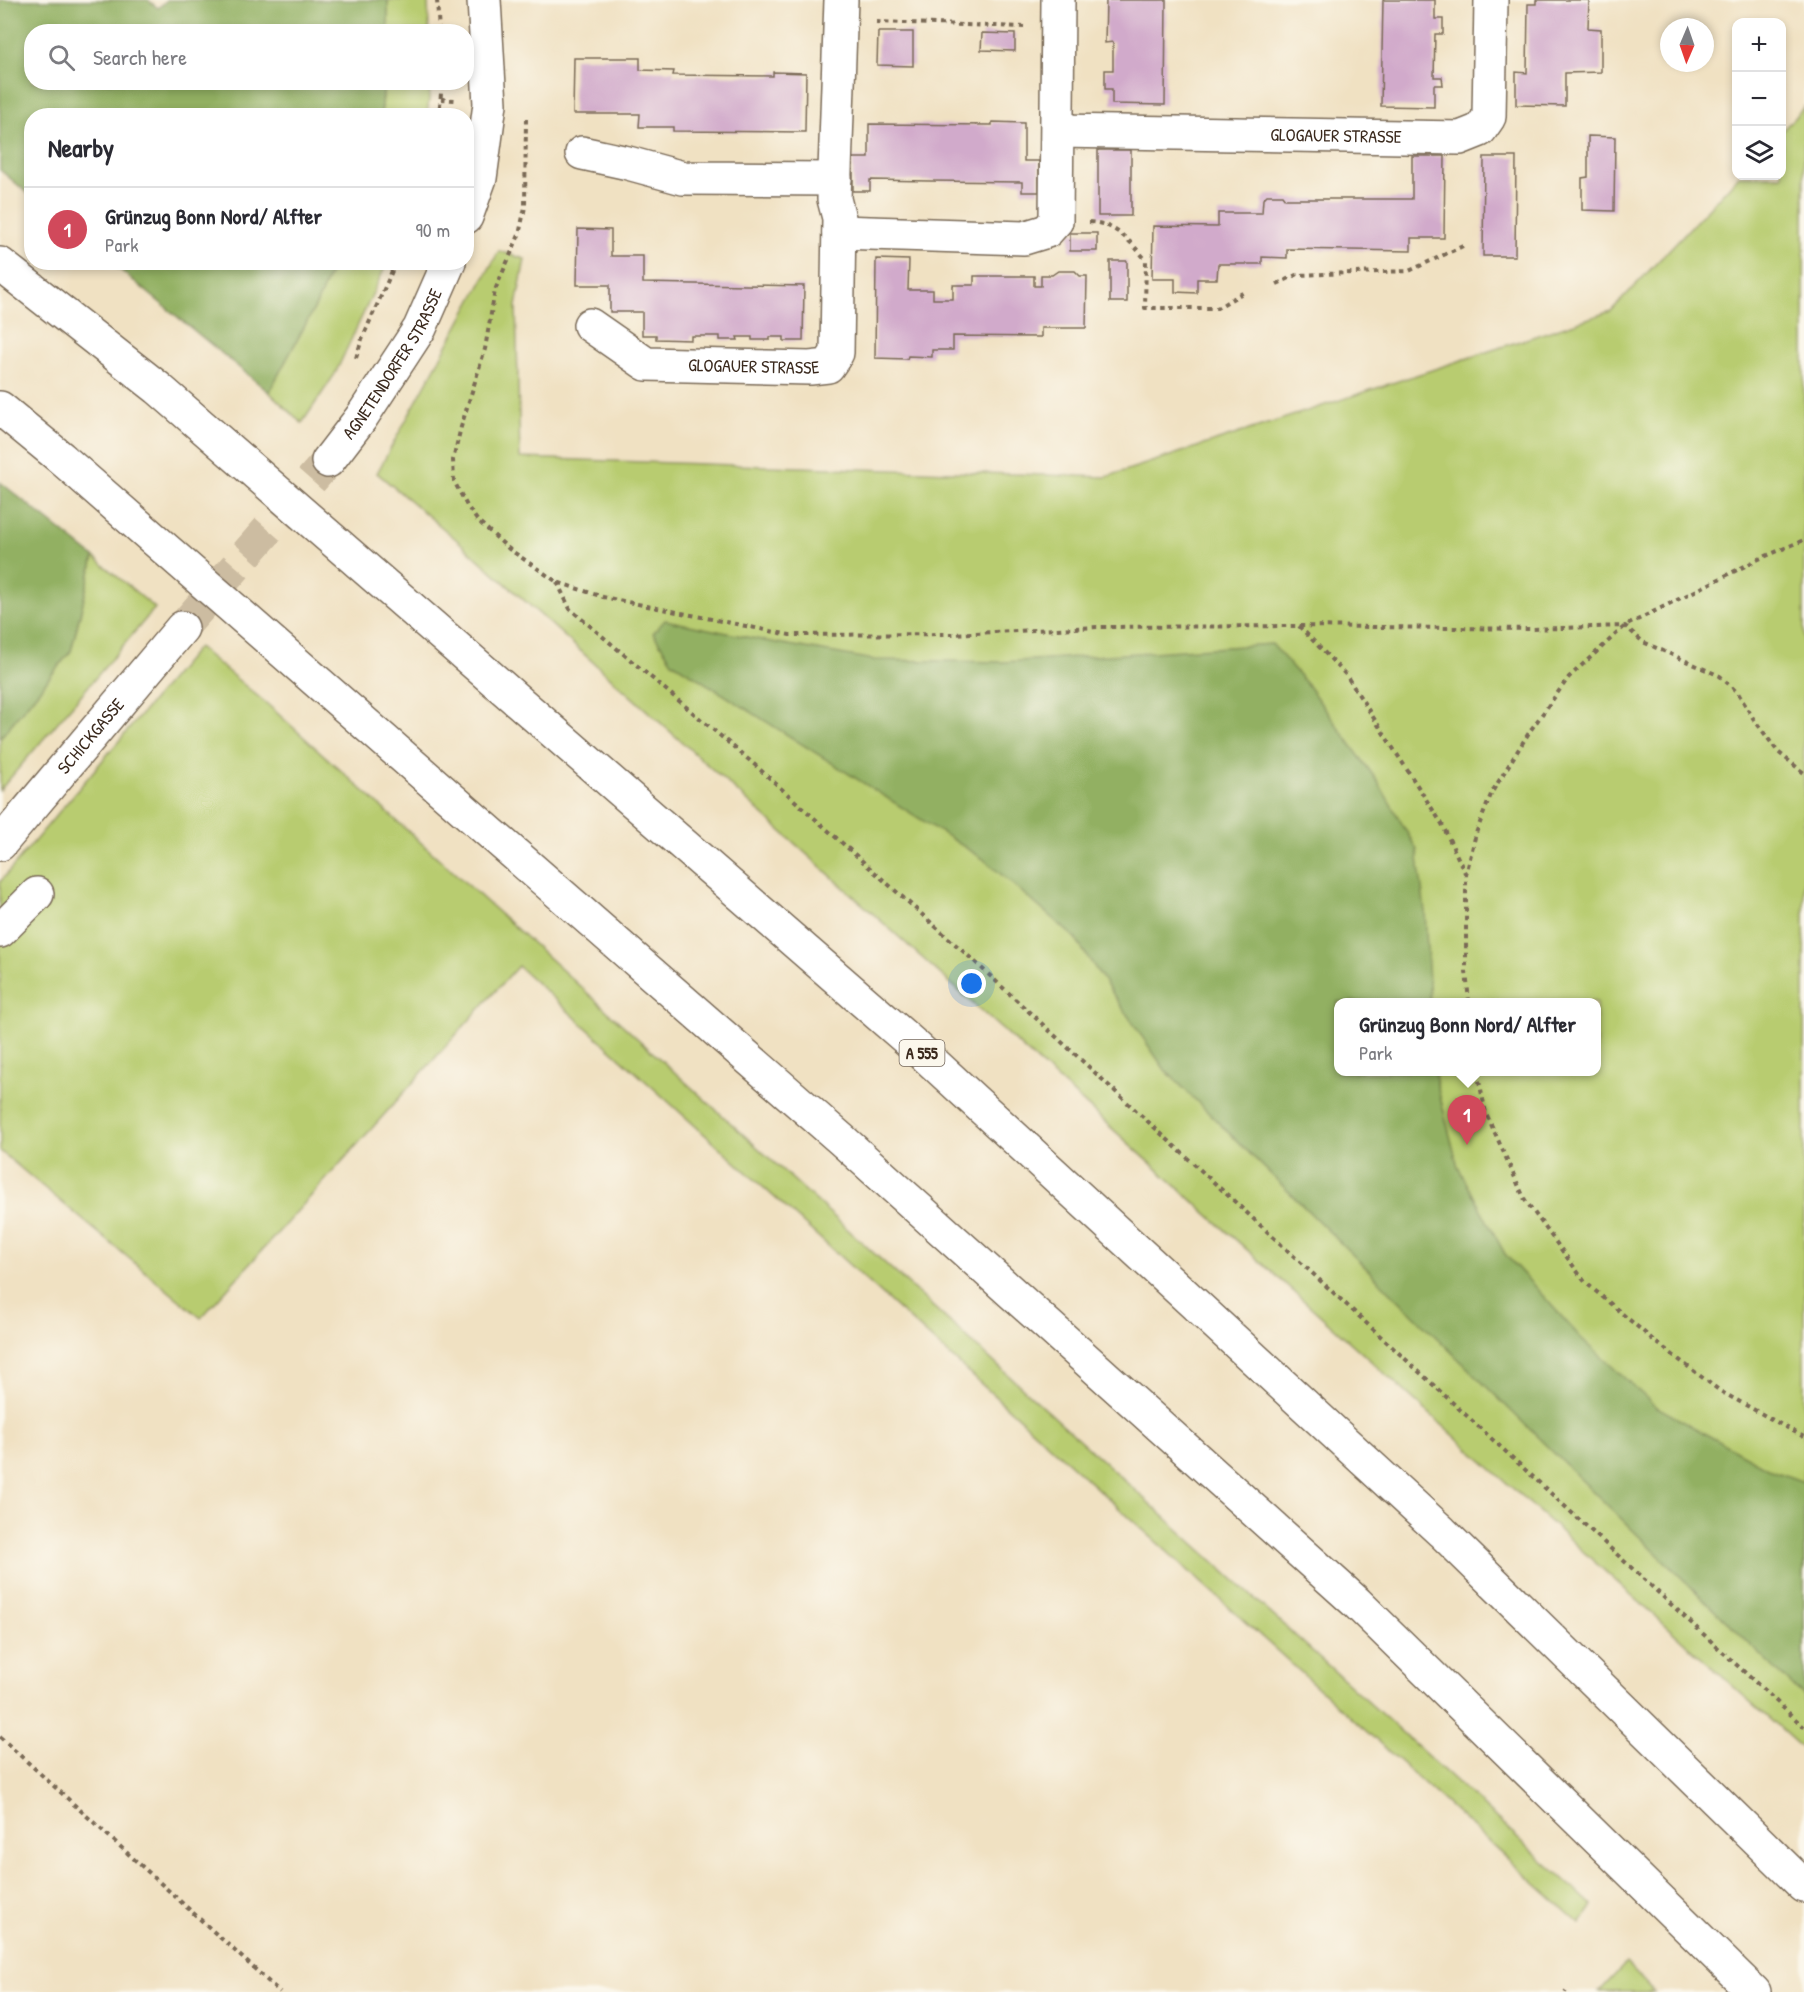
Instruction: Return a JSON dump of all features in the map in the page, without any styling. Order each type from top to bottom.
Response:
[{"type":"main road","points":[[474,195],[480,178],[490,104],[484,0]]},
{"type":"main road","name":"GLOGAUER STRASSE","points":[[1058,131],[1460,138],[1480,130],[1489,117],[1491,0]]},
{"type":"main road","name":"GLOGAUER STRASSE","points":[[590,325],[646,364],[810,368],[828,366],[837,353],[839,218],[834,199],[841,11]]},
{"type":"main road","points":[[839,232],[1024,238],[1047,231],[1056,221],[1058,14]]},
{"type":"main road","points":[[582,153],[683,178],[835,179]]},
{"type":"main road","name":"A 555","points":[[0,264],[158,388],[916,1047],[1442,1532],[1804,1886]]},
{"type":"main road","name":"AGNETENDORFER STRASSE","points":[[328,461],[361,418],[420,328],[445,270]]},
{"type":"main road","points":[[0,408],[70,466],[842,1140],[1357,1603],[1754,1992]]},
{"type":"main road","name":"SCHICKGASSE","points":[[0,843],[182,628]]},
{"type":"main road","points":[[0,931],[37,894]]},
{"type":"path","points":[[437,0],[438,24]]},
{"type":"path","points":[[841,11],[1058,14]]},
{"type":"path","points":[[440,108],[441,90]]},
{"type":"path","points":[[490,104],[526,115],[525,207],[519,235],[495,290],[485,349],[453,460],[454,482],[477,520],[509,549],[557,582],[603,597],[790,635],[953,634],[1097,627],[1299,626],[1530,629],[1625,626],[1643,642],[1720,676],[1738,693],[1778,752],[1804,773]]},
{"type":"path","points":[[1056,221],[1102,223],[1126,236],[1146,260],[1145,308],[1217,309],[1244,292]]},
{"type":"path","points":[[1277,284],[1296,275],[1409,271],[1463,246]]},
{"type":"path","points":[[354,364],[362,339],[392,270]]},
{"type":"path","points":[[1469,998],[1466,971],[1466,875],[1476,833],[1492,792],[1530,731],[1569,677],[1625,626],[1759,559],[1804,540]]},
{"type":"path","points":[[557,582],[570,609],[755,765],[974,961],[1804,1727]]},
{"type":"path","points":[[1299,626],[1346,675],[1442,824],[1466,875]]},
{"type":"path","points":[[1478,1076],[1486,1113],[1525,1200],[1585,1282],[1652,1339],[1720,1391],[1804,1437]]},
{"type":"path","points":[[0,1737],[280,1992]]},
{"type":"green space","points":[[0,0],[148,0],[158,8],[167,0],[388,0],[388,24],[24,24],[24,90],[383,90],[382,108],[24,108],[24,190],[0,170]]},
{"type":"green space","points":[[388,0],[428,0],[429,24],[388,24]]},
{"type":"green space","points":[[383,90],[430,90],[428,108],[382,108]]},
{"type":"green space","points":[[1804,107],[1804,1750],[457,540],[377,473],[499,251],[525,259],[516,306],[520,458],[1106,477],[1611,311],[1735,180],[1786,180],[1786,127]]},
{"type":"green space","points":[[121,270],[331,270],[316,305],[269,392]]},
{"type":"green space","points":[[331,270],[384,270],[335,374],[302,423],[269,392],[316,305]]},
{"type":"green space","points":[[0,482],[94,557],[71,651],[0,738]]},
{"type":"green space","points":[[94,557],[155,608],[0,790],[0,738],[71,651]]},
{"type":"green space","points":[[665,620],[874,660],[1004,662],[1272,644],[1306,683],[1378,782],[1417,850],[1425,912],[1430,998],[1334,998],[1334,1076],[1435,1076],[1458,1167],[1505,1254],[1581,1338],[1655,1406],[1771,1470],[1804,1482],[1804,1697],[1165,1070],[1074,937],[982,858],[672,662],[653,633]]},
{"type":"green space","points":[[198,647],[266,703],[529,940],[1593,1906],[1580,1924],[518,966],[201,1318],[0,1151],[0,882]]},
{"type":"green space","points":[[1626,1963],[1654,1992],[1599,1992]]},
{"type":"building","points":[[1106,0],[1166,0],[1165,105],[1112,104],[1112,89],[1105,89],[1105,70],[1113,70],[1113,42],[1105,43]]},
{"type":"building","points":[[1383,0],[1435,0],[1435,19],[1443,19],[1443,34],[1435,34],[1434,77],[1442,77],[1443,85],[1434,85],[1434,107],[1381,106]]},
{"type":"building","points":[[1536,0],[1589,0],[1588,28],[1601,29],[1601,72],[1565,73],[1565,106],[1516,105],[1516,72],[1527,73],[1528,4],[1536,4]]},
{"type":"building","points":[[878,32],[913,32],[913,66],[877,65]]},
{"type":"building","points":[[982,33],[1015,34],[1015,51],[981,50]]},
{"type":"building","points":[[574,58],[640,58],[640,70],[674,71],[673,75],[773,76],[773,72],[806,73],[805,132],[673,131],[673,127],[639,127],[640,114],[573,114]]},
{"type":"building","points":[[992,122],[1024,123],[1024,161],[1039,161],[1039,192],[1022,192],[1022,182],[870,180],[870,191],[853,191],[853,158],[869,158],[869,124],[992,125]]},
{"type":"building","points":[[1588,136],[1615,137],[1614,211],[1582,210],[1582,178],[1588,177]]},
{"type":"building","points":[[1098,150],[1131,150],[1131,216],[1098,216]]},
{"type":"building","points":[[1412,156],[1445,156],[1444,238],[1411,238],[1411,251],[1287,249],[1287,258],[1262,257],[1262,264],[1218,264],[1217,279],[1197,279],[1197,293],[1175,292],[1175,279],[1152,279],[1153,226],[1218,227],[1218,213],[1262,213],[1263,199],[1267,195],[1282,195],[1285,199],[1412,199]]},
{"type":"building","points":[[1484,157],[1516,157],[1515,256],[1483,256]]},
{"type":"building","points":[[578,229],[611,230],[611,256],[643,256],[643,283],[804,286],[803,341],[784,341],[784,337],[770,337],[770,340],[737,337],[738,340],[720,340],[720,336],[691,336],[691,340],[656,339],[656,335],[642,335],[642,312],[610,312],[610,285],[577,285]]},
{"type":"building","points":[[1070,233],[1097,233],[1097,251],[1070,251]]},
{"type":"building","points":[[876,259],[909,260],[908,290],[933,290],[933,299],[953,299],[953,285],[974,285],[974,276],[1034,276],[1034,286],[1041,286],[1041,275],[1052,275],[1058,271],[1075,271],[1080,276],[1087,276],[1086,328],[1041,328],[1041,337],[953,336],[953,350],[932,350],[932,357],[875,358]]},
{"type":"building","points":[[1110,261],[1127,261],[1127,302],[1110,302]]},
{"type":"tunnel","points":[[182,628],[328,461]]},
{"type":"place","name":"Grünzug Bonn Nord/ Alfter","points":[[1467,1145]]}]
